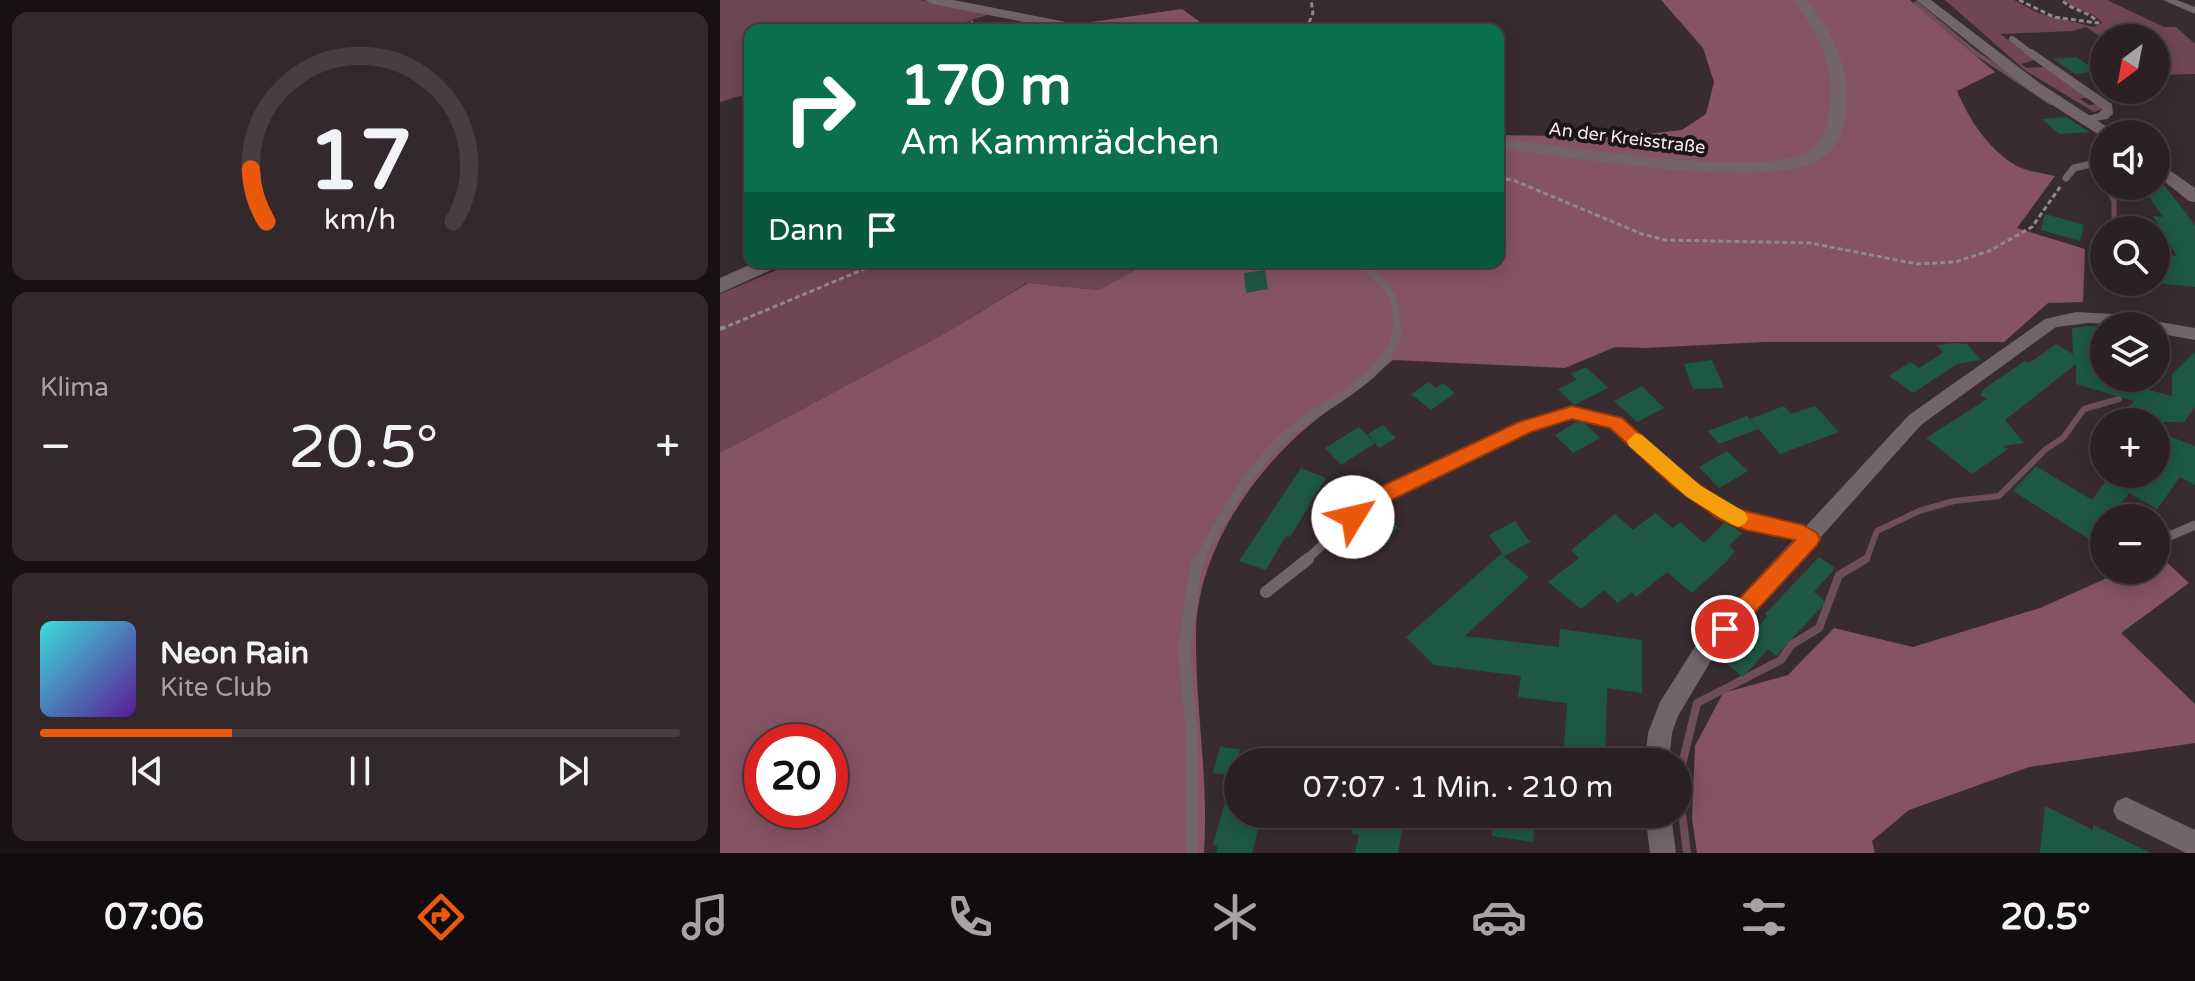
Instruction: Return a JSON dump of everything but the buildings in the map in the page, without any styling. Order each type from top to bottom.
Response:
[{"type":"street","points":[[932,0],[1056,24]]},
{"type":"street","name":"An der Kreisstraße","points":[[1504,145],[1686,167],[1770,166],[1814,157],[1828,147],[1832,139],[1841,81],[1838,65],[1826,41],[1800,0]]},
{"type":"street","points":[[1923,0],[2023,78],[2088,120],[2109,111],[2108,107],[2028,51]]},
{"type":"street","points":[[2168,0],[2195,11]]},
{"type":"street","points":[[2170,177],[2195,197]]},
{"type":"street","points":[[720,286],[760,268]]},
{"type":"street","points":[[1658,748],[1668,710],[1704,652],[1915,420],[2040,330],[2074,315],[2090,316]]},
{"type":"street","points":[[2170,329],[2195,334]]},
{"type":"street","points":[[2126,810],[2195,844]]},
{"type":"street","points":[[1660,828],[1663,853]]},
{"type":"lane","points":[[2012,39],[2028,51]]},
{"type":"lane","points":[[2066,178],[2074,168],[2090,164]]},
{"type":"lane","points":[[1192,853],[1191,727],[1184,649],[1196,567],[1222,518],[1258,465],[1291,431],[1360,383],[1386,358],[1397,339],[1397,307],[1391,290],[1367,268]]},
{"type":"lane","points":[[1266,592],[1293,572],[1370,501],[1512,432],[1572,413],[1616,422],[1680,481],[1726,514],[1746,522],[1796,531],[1810,539]]},
{"type":"lane","points":[[2170,536],[2195,525]]},
{"type":"path","points":[[1308,24],[1313,13],[1311,0]]},
{"type":"path","points":[[2019,0],[2054,17],[2090,25],[2098,23],[2095,18],[2069,8],[2062,0]]},
{"type":"path","points":[[1504,179],[1642,234],[1665,240],[1810,243],[1917,264],[1955,262],[1989,251],[2032,227],[2066,178]]},
{"type":"path","points":[[720,329],[867,268]]},
{"type":"shaded area","points":[[720,0],[920,0],[990,14],[959,24],[744,24],[744,95],[720,102]]},
{"type":"shaded area","points":[[1661,0],[1910,0],[1995,72],[1957,91],[1981,133],[1997,151],[2017,166],[2055,176],[2017,228],[2085,249],[2083,302],[2048,303],[2004,342],[1763,342],[1615,347],[1565,368],[1393,360],[1308,426],[1277,455],[1242,500],[1214,551],[1198,605],[1196,633],[1205,798],[1204,853],[720,853],[720,453],[949,331],[1028,283],[1098,290],[1139,268],[1504,268],[1504,135],[1623,137],[1682,130],[1706,114],[1714,82],[1703,48]]},
{"type":"shaded area","points":[[1945,0],[2014,0],[2038,13],[2090,26],[2090,30],[2086,27],[2072,31],[2000,34],[2035,60],[2021,64],[2027,68],[2044,67],[2087,97],[2080,99],[2089,105],[2098,104],[2102,109],[2094,112],[2026,71]]},
{"type":"shaded area","points":[[2065,0],[2107,0],[2158,24],[2100,24],[2099,19]]},
{"type":"shaded area","points":[[1182,9],[1203,24],[1077,24]]},
{"type":"shaded area","points":[[2170,27],[2176,27],[2195,44],[2195,74],[2170,75]]},
{"type":"shaded area","points":[[782,268],[1139,268],[1098,290],[1027,283],[949,331],[720,453],[720,294]]},
{"type":"shaded area","points":[[2170,565],[2189,583],[2121,633],[2195,704],[2195,743],[2029,767],[1909,810],[1872,841],[1875,853],[1697,853],[1692,819],[1695,746],[1723,693],[1788,675],[1834,628],[1913,647],[2040,608],[2094,584],[2170,584]]},
{"type":"waterway","points":[[1916,3],[1976,53],[2051,103]]},
{"type":"waterway","points":[[2113,200],[2114,216]]},
{"type":"waterway","points":[[1864,560],[1877,531],[1919,511],[1954,501],[1999,496],[2046,449],[2063,438],[2084,409],[2119,399]]},
{"type":"waterway","points":[[1687,853],[1678,781],[1697,703],[1781,660],[1791,645],[1819,628],[1839,575],[1864,560]]},
{"type":"slow traffic","points":[[1636,441],[1708,503],[1738,518]]},
{"type":"route","points":[[1353,517],[1370,501],[1462,455],[1547,419],[1572,413],[1589,414],[1616,422],[1680,481],[1726,514],[1746,522],[1796,531],[1810,539],[1725,629]]}]
